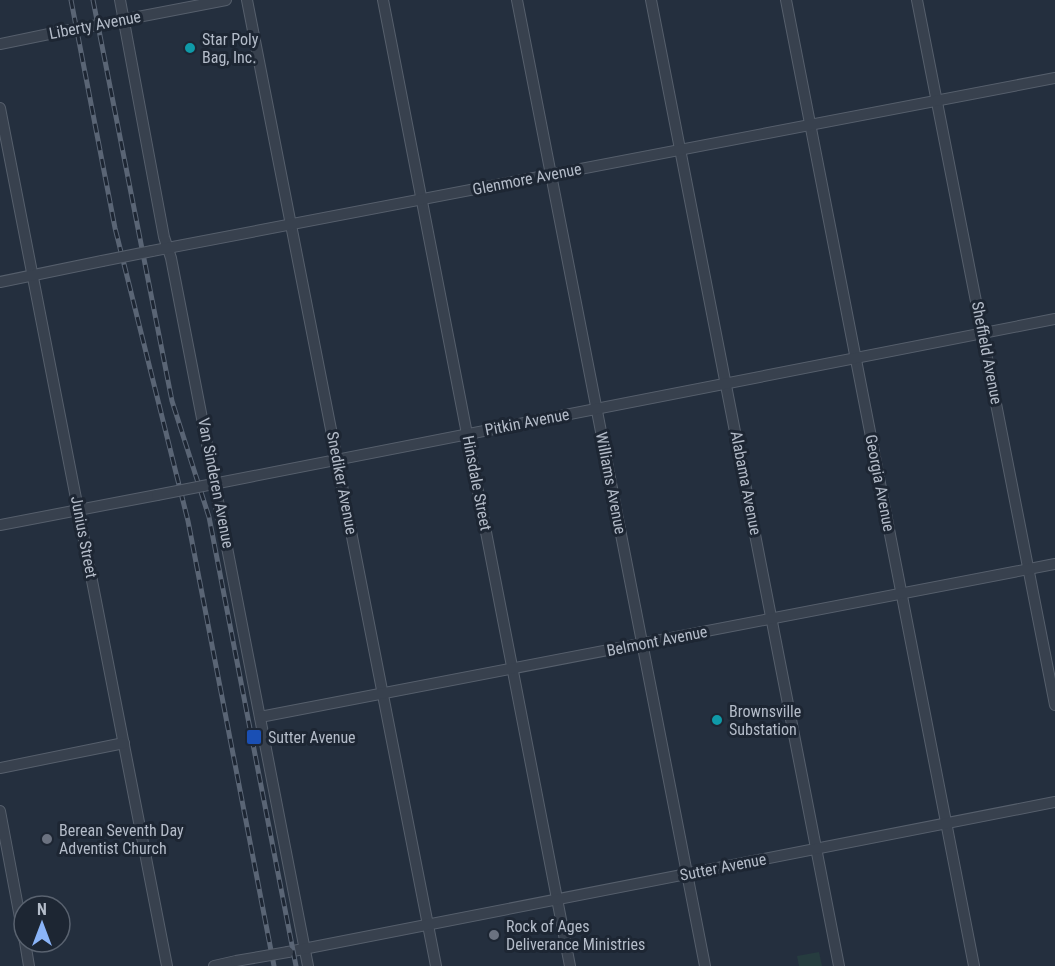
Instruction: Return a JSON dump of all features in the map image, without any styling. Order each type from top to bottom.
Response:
[{"type":"street","name":"Van Sinderen Avenue","points":[[120,0],[216,483],[308,966]]},
{"type":"street","name":"Liberty Avenue","points":[[0,44],[226,0]]},
{"type":"street","name":"Snediker Avenue","points":[[247,0],[436,966]]},
{"type":"street","name":"Hinsdale Street","points":[[383,0],[570,966]]},
{"type":"street","name":"Williams Avenue","points":[[517,0],[705,966]]},
{"type":"street","name":"Alabama Avenue","points":[[651,0],[839,966]]},
{"type":"street","name":"Georgia Avenue","points":[[786,0],[974,966]]},
{"type":"street","name":"Sheffield Avenue","points":[[917,0],[1055,705]]},
{"type":"street","name":"Glenmore Avenue","points":[[0,282],[810,123],[1055,78]]},
{"type":"street","name":"Junius Street","points":[[0,108],[167,966]]},
{"type":"street","name":"Pitkin Avenue","points":[[0,525],[1055,319]]},
{"type":"street","name":"Belmont Avenue","points":[[260,717],[1055,564]]},
{"type":"street","points":[[0,768],[124,743]]},
{"type":"street","name":"Sutter Avenue","points":[[214,966],[1055,802]]},
{"type":"street","points":[[0,811],[15,894]]},
{"type":"green space","points":[[819,952],[822,966],[799,966],[797,956]]},
{"type":"railway","points":[[71,0],[115,228],[188,521],[274,966]]},
{"type":"railway","points":[[93,0],[172,401],[209,517],[296,966]]},
{"type":"place","name":"Star Poly Bag, Inc.","points":[[190,48]]},
{"type":"place","name":"Brownsville Substation","points":[[717,720]]},
{"type":"place","name":"Sutter Avenue","points":[[254,737]]},
{"type":"place","name":"Berean Seventh Day Adventist Church","points":[[47,839]]},
{"type":"place","name":"Rock of Ages Deliverance Ministries","points":[[494,935]]}]
